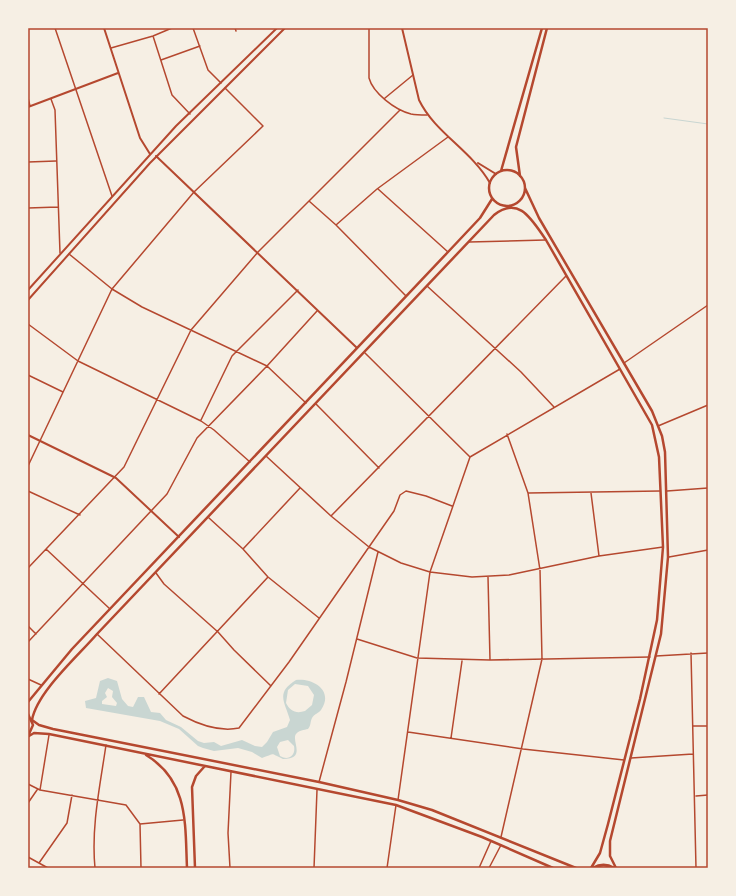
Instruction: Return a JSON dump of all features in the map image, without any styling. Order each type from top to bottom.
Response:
[{"type":"highway","points":[[592,868],[600,865],[606,865],[615,868]]},
{"type":"main road","points":[[501,171],[542,28]]},
{"type":"main road","points":[[547,28],[516,147],[520,176],[539,218],[652,411],[665,452],[668,557],[661,634],[610,841],[610,856],[615,868]]},
{"type":"main road","points":[[520,176],[511,171],[501,171],[496,174],[490,183],[489,188],[492,199],[500,205],[520,209],[526,214],[546,240],[652,425],[659,457],[663,547],[657,620],[650,657],[600,853],[592,868]]},
{"type":"main road","points":[[28,736],[32,731],[34,710],[47,691],[97,634],[209,518],[494,215],[500,210],[515,204],[522,197],[525,188]]},
{"type":"main road","points":[[28,702],[41,685],[110,609],[306,403],[356,347],[480,218],[492,199]]},
{"type":"main road","points":[[28,714],[32,720],[39,725],[53,729],[319,782],[398,800],[432,810],[500,839],[576,868]]},
{"type":"main road","points":[[28,736],[34,733],[49,734],[396,805],[491,841],[554,868]]},
{"type":"main road","points":[[144,754],[163,768],[181,796],[185,820],[187,868]]},
{"type":"main road","points":[[195,868],[192,787],[196,776],[204,766]]},
{"type":"street","points":[[55,28],[112,196]]},
{"type":"street","points":[[104,28],[140,138],[150,154]]},
{"type":"street","points":[[111,48],[152,36],[172,28]]},
{"type":"street","points":[[193,28],[208,70],[214,78],[221,83]]},
{"type":"street","points":[[28,290],[176,126],[277,28]]},
{"type":"street","points":[[28,300],[156,156],[285,28]]},
{"type":"street","points":[[369,28],[369,78],[371,84],[385,99],[400,110],[412,114],[427,115]]},
{"type":"street","points":[[402,28],[419,100],[427,115],[433,123],[476,162],[496,174]]},
{"type":"street","points":[[152,36],[172,95],[190,114]]},
{"type":"street","points":[[161,60],[200,46]]},
{"type":"street","points":[[28,98],[29,107],[118,73]]},
{"type":"street","points":[[385,99],[413,75]]},
{"type":"street","points":[[28,466],[112,289],[194,192],[263,126],[225,88]]},
{"type":"street","points":[[52,98],[55,110],[60,254]]},
{"type":"street","points":[[28,568],[124,468],[191,330],[258,252],[400,110]]},
{"type":"street","points":[[336,225],[377,189],[448,136]]},
{"type":"street","points":[[156,156],[356,347]]},
{"type":"street","points":[[28,162],[56,161]]},
{"type":"street","points":[[476,162],[490,183]]},
{"type":"street","points":[[377,189],[448,252]]},
{"type":"street","points":[[309,200],[336,225],[406,296]]},
{"type":"street","points":[[28,208],[58,207]]},
{"type":"street","points":[[469,242],[546,240]]},
{"type":"street","points":[[69,254],[112,289],[142,307],[267,366],[306,403]]},
{"type":"street","points":[[331,516],[566,275]]},
{"type":"street","points":[[427,286],[494,348],[554,407]]},
{"type":"street","points":[[201,421],[232,356],[298,290]]},
{"type":"street","points":[[624,363],[708,305]]},
{"type":"street","points":[[28,642],[168,494],[191,448],[208,426],[220,416],[317,311]]},
{"type":"street","points":[[28,324],[78,361],[201,421],[214,430],[250,462]]},
{"type":"street","points":[[365,352],[470,457]]},
{"type":"street","points":[[398,800],[430,572],[470,457],[620,369]]},
{"type":"street","points":[[28,375],[63,392]]},
{"type":"street","points":[[316,404],[379,468]]},
{"type":"street","points":[[658,426],[708,405]]},
{"type":"street","points":[[500,839],[523,749],[542,659],[540,570],[528,493],[507,434]]},
{"type":"street","points":[[28,436],[116,478],[179,537]]},
{"type":"street","points":[[266,456],[331,516],[369,547],[378,552],[430,572],[450,576],[488,577],[540,570],[599,556],[663,547]]},
{"type":"street","points":[[243,550],[300,488]]},
{"type":"street","points":[[667,491],[708,488]]},
{"type":"street","points":[[528,493],[661,490]]},
{"type":"street","points":[[28,491],[80,515]]},
{"type":"street","points":[[97,634],[183,716],[195,722],[227,730],[239,728],[271,686],[394,511],[400,495],[404,492],[426,496],[452,506]]},
{"type":"street","points":[[591,492],[599,556]]},
{"type":"street","points":[[209,518],[243,550],[268,577],[319,618]]},
{"type":"street","points":[[46,549],[110,609]]},
{"type":"street","points":[[668,557],[708,550]]},
{"type":"street","points":[[319,782],[378,552]]},
{"type":"street","points":[[156,573],[164,584],[218,632],[271,686]]},
{"type":"street","points":[[159,694],[268,577]]},
{"type":"street","points":[[488,577],[490,660]]},
{"type":"street","points":[[28,626],[36,634]]},
{"type":"street","points":[[357,638],[417,658],[490,660],[650,657]]},
{"type":"street","points":[[691,653],[696,868]]},
{"type":"street","points":[[656,656],[708,653]]},
{"type":"street","points":[[452,738],[462,660]]},
{"type":"street","points":[[28,679],[41,685]]},
{"type":"street","points":[[693,726],[708,726]]},
{"type":"street","points":[[408,732],[523,749],[624,760]]},
{"type":"street","points":[[28,803],[39,790],[49,734]]},
{"type":"street","points":[[96,868],[94,828],[106,745]]},
{"type":"street","points":[[631,758],[694,754]]},
{"type":"street","points":[[230,868],[228,833],[231,772]]},
{"type":"street","points":[[28,784],[39,790],[126,805],[140,824],[141,868]]},
{"type":"street","points":[[314,868],[317,788]]},
{"type":"street","points":[[39,863],[67,823],[72,795]]},
{"type":"street","points":[[695,796],[708,795]]},
{"type":"street","points":[[386,868],[396,805]]},
{"type":"street","points":[[140,824],[185,820]]},
{"type":"street","points":[[479,868],[491,841]]},
{"type":"street","points":[[489,868],[501,845]]},
{"type":"street","points":[[28,856],[48,868]]},
{"type":"shaded area","points":[[108,678],[117,681],[122,699],[128,706],[133,707],[138,697],[144,697],[151,712],[160,713],[166,720],[181,727],[198,741],[204,743],[214,742],[221,746],[242,740],[255,746],[262,747],[273,732],[287,727],[290,720],[283,698],[286,689],[296,680],[309,681],[315,684],[324,692],[325,697],[321,710],[311,719],[309,728],[296,734],[297,749],[294,756],[290,758],[283,759],[273,754],[262,758],[252,752],[238,748],[214,751],[203,748],[198,746],[179,729],[160,721],[86,708],[85,701],[96,698],[100,681]],"holes":[[[295,684],[308,686],[314,695],[312,705],[302,712],[291,710],[286,703],[288,690]],[[108,688],[113,691],[112,697],[117,703],[116,706],[102,704],[102,701],[107,697],[105,693]],[[288,740],[294,746],[294,752],[291,757],[286,758],[280,756],[277,747],[280,742]]]},
{"type":"waterway","points":[[664,118],[708,124]]}]
